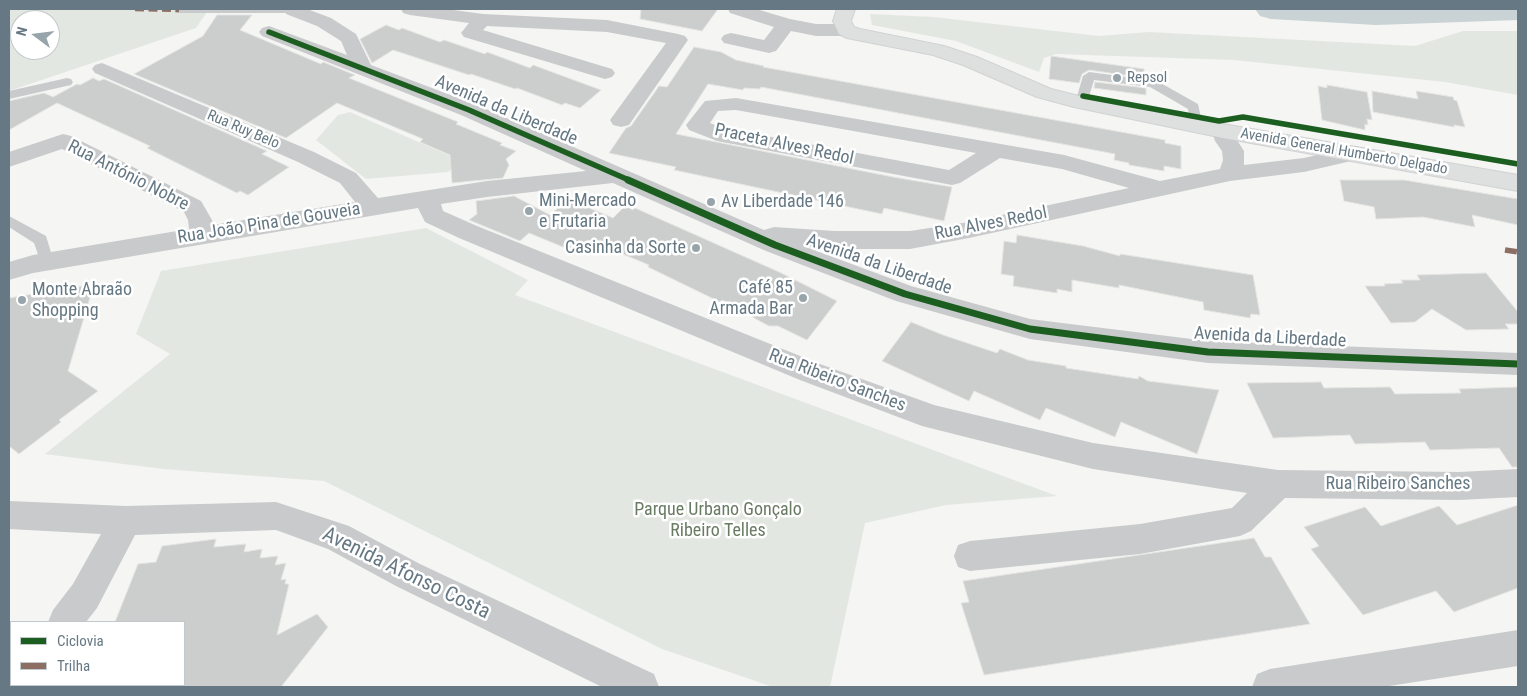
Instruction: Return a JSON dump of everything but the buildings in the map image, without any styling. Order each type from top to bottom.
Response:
[{"type":"street","points":[[295,9],[324,22],[349,38],[362,68]]},
{"type":"street","points":[[737,9],[786,24],[816,30],[846,30],[842,21],[846,9]]},
{"type":"street","points":[[405,13],[477,26],[606,74]]},
{"type":"street","points":[[731,39],[768,47],[786,24]]},
{"type":"street","points":[[477,26],[607,26],[678,40],[621,120]]},
{"type":"street","name":"Avenida General Humberto Delgado","points":[[846,30],[870,38],[937,50],[970,61],[1044,93],[1081,104],[1223,132],[1356,153],[1518,183]]},
{"type":"street","name":"Avenida da Liberdade","points":[[269,32],[469,110],[775,245],[905,294],[1030,329],[1208,352],[1518,364]]},
{"type":"street","name":"Rua Ruy Belo","points":[[102,70],[306,157],[348,178],[372,207]]},
{"type":"street","name":"Praceta Alves Redol","points":[[997,150],[952,178],[717,134],[697,125],[712,106],[736,104],[997,150],[1064,162],[1160,189]]},
{"type":"street","points":[[1223,132],[1226,141],[1233,150],[1234,160],[1230,174]]},
{"type":"street","name":"Rua António Nobre","points":[[9,160],[64,141],[193,207],[200,220],[202,235]]},
{"type":"street","points":[[531,184],[558,150]]},
{"type":"street","name":"Rua Alves Redol","points":[[748,232],[835,240],[910,240],[970,230],[1230,174],[1304,165],[1356,153]]},
{"type":"street","name":"Rua João Pina de Gouveia","points":[[9,271],[47,262],[372,207],[531,184],[616,175]]},
{"type":"street","name":"Rua Ribeiro Sanches","points":[[428,199],[433,216],[468,232],[810,372],[932,417],[1093,456],[1278,484],[1459,486],[1518,483]]},
{"type":"street","points":[[970,556],[1140,539],[1240,521],[1278,484]]},
{"type":"street","name":"Avenida Afonso Costa","points":[[9,516],[126,521],[276,516],[338,537],[408,575],[641,687]]},
{"type":"street","points":[[66,621],[85,596],[126,521]]},
{"type":"street","points":[[1270,687],[1518,648]]},
{"type":"lane","points":[[179,10],[295,9]]},
{"type":"lane","points":[[1081,104],[1089,76],[1153,84],[1194,107],[1197,126]]},
{"type":"lane","points":[[9,95],[67,82]]},
{"type":"lane","points":[[9,221],[41,240],[47,262]]},
{"type":"green space","points":[[9,9],[209,9],[196,28],[9,91]]},
{"type":"green space","points":[[870,14],[933,17],[1099,36],[1149,32],[1415,46],[1463,31],[1518,31],[1518,95],[1445,82],[1234,60],[1056,54],[1044,58],[1039,72],[956,41],[872,25]]},
{"type":"green space","points":[[350,112],[462,161],[448,172],[366,179],[316,140],[338,115]]},
{"type":"green space","name":"Parque Urbano Gonçalo Ribeiro Telles","points":[[426,228],[528,280],[515,295],[1057,496],[946,505],[865,523],[830,687],[773,687],[662,649],[324,481],[163,469],[45,454],[170,354],[136,334],[161,271]]},
{"type":"shaded area","points":[[881,9],[1335,9],[1382,13],[1518,9],[1518,12],[1478,12],[1384,18],[1356,16],[1331,11],[1288,10]]},
{"type":"waterway","points":[[1271,9],[1376,15],[1518,10]]},
{"type":"marked path","points":[[135,9],[179,10]]},
{"type":"marked path","points":[[1505,250],[1518,252]]},
{"type":"cycle path","points":[[269,32],[469,110],[775,245],[905,294],[1030,329],[1208,352],[1518,364]]},
{"type":"cycle path","points":[[1083,96],[1219,121],[1243,117],[1518,164]]},
{"type":"place","name":"Repsol","points":[[1117,78]]},
{"type":"place","name":"Av Liberdade 146","points":[[711,202]]},
{"type":"place","name":"Mini-Mercado e Frutaria","points":[[529,211]]},
{"type":"place","name":"Casinha da Sorte","points":[[696,248]]},
{"type":"place","name":"Café 85 Armada Bar","points":[[803,298]]},
{"type":"place","name":"Monte Abraão Shopping","points":[[22,300]]}]
